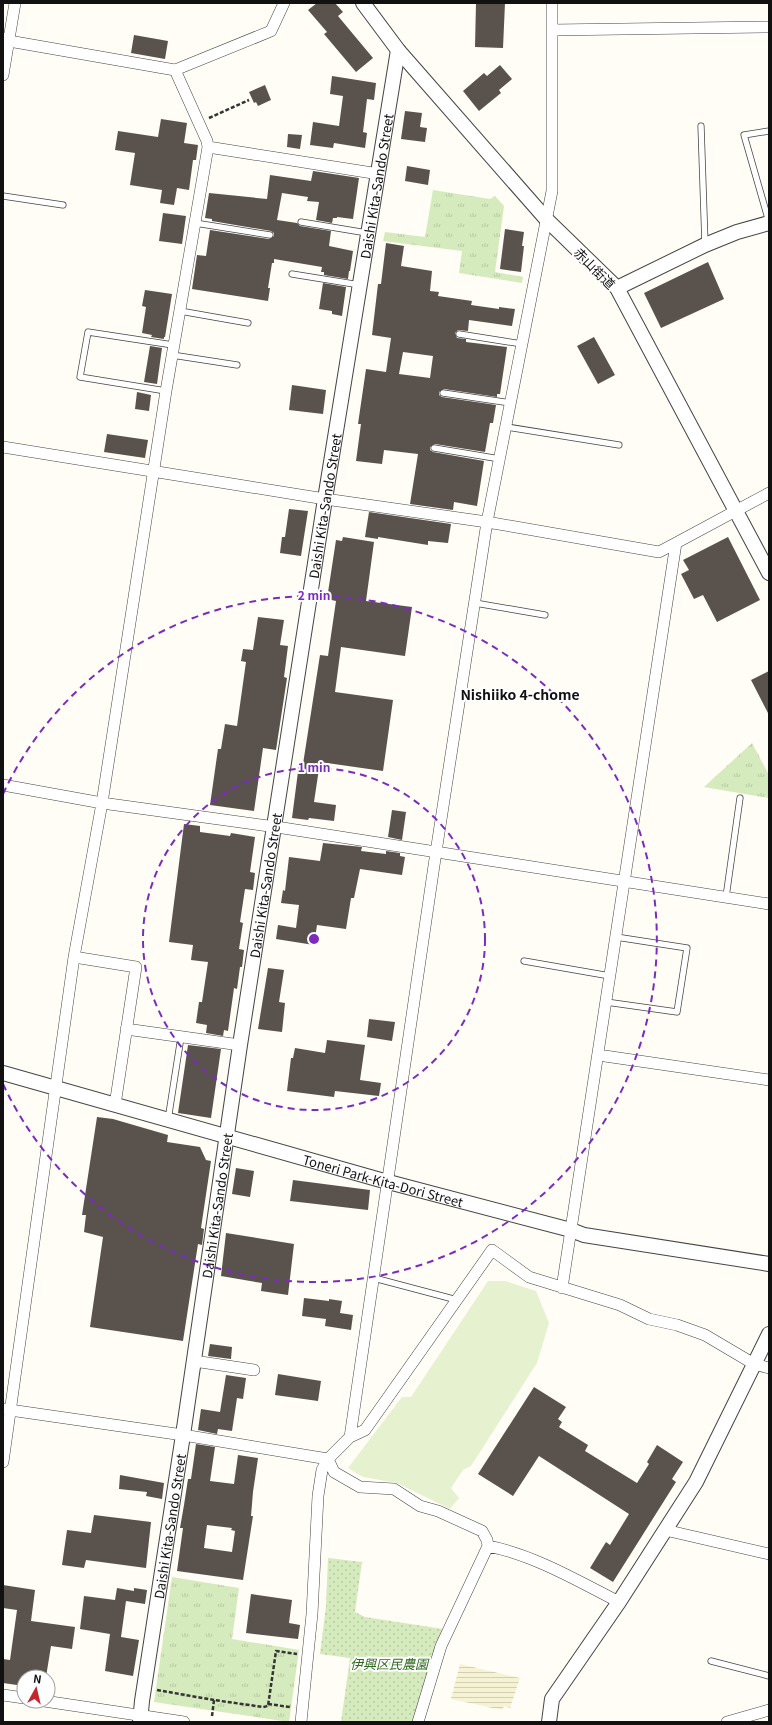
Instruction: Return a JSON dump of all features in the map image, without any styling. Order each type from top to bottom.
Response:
[{"type":"street","points":[[3,75],[6,41],[15,3]]},
{"type":"street","points":[[6,41],[175,70],[271,31],[284,3]]},
{"type":"street","name":"赤山街道","points":[[363,3],[398,50],[547,220],[616,288],[769,573]]},
{"type":"street","points":[[350,1437],[436,852],[487,522],[512,403],[552,191],[552,3]]},
{"type":"street","points":[[552,30],[769,27]]},
{"type":"street","name":"Daishi Kita-Sando Street","points":[[140,1719],[240,1045],[325,499],[398,50]]},
{"type":"street","points":[[3,1462],[7,1410],[56,1087],[74,957],[102,802],[172,350],[208,147],[175,70]]},
{"type":"street","points":[[208,147],[379,174]]},
{"type":"street","points":[[616,288],[705,245],[737,232],[769,222]]},
{"type":"street","points":[[3,447],[325,499],[487,522],[659,552],[769,493]]},
{"type":"street","points":[[562,1288],[676,543]]},
{"type":"street","points":[[3,785],[102,802],[274,827],[769,904]]},
{"type":"street","points":[[74,957],[136,967],[115,1105]]},
{"type":"street","points":[[126,1029],[240,1045]]},
{"type":"street","points":[[598,1055],[769,1080]]},
{"type":"street","name":"Toneri Park-Kita-Dori Street","points":[[3,1073],[226,1137],[388,1182],[571,1230],[584,1235],[769,1264]]},
{"type":"street","points":[[301,1722],[312,1614],[318,1496],[322,1470],[328,1459],[350,1437],[365,1430],[492,1250],[529,1277],[620,1305],[649,1319],[677,1325],[705,1335],[754,1364],[769,1368]]},
{"type":"street","points":[[549,1722],[552,1699],[619,1602],[696,1482],[769,1334]]},
{"type":"street","points":[[194,1360],[254,1370]]},
{"type":"street","points":[[7,1410],[183,1435],[328,1459]]},
{"type":"street","points":[[328,1459],[334,1472],[360,1486],[394,1489],[420,1506],[438,1511],[482,1531],[488,1540],[488,1546],[441,1646],[418,1722]]},
{"type":"street","points":[[665,1530],[769,1554]]},
{"type":"street","points":[[488,1546],[498,1548],[540,1563],[619,1602]]},
{"type":"street","points":[[3,1695],[16,1697]]},
{"type":"street","points":[[56,1703],[140,1719],[184,1722]]},
{"type":"street","points":[[727,1722],[769,1710]]},
{"type":"lane","points":[[701,126],[705,245]]},
{"type":"lane","points":[[769,131],[744,135],[769,222]]},
{"type":"lane","points":[[3,196],[63,205]]},
{"type":"lane","points":[[300,222],[369,234]]},
{"type":"lane","points":[[194,223],[270,235]]},
{"type":"lane","points":[[292,274],[361,285]]},
{"type":"lane","points":[[179,311],[248,323]]},
{"type":"lane","points":[[166,391],[80,377],[88,332],[237,365]]},
{"type":"lane","points":[[459,334],[522,344]]},
{"type":"lane","points":[[443,393],[512,403]]},
{"type":"lane","points":[[507,427],[619,445]]},
{"type":"lane","points":[[434,448],[500,459]]},
{"type":"lane","points":[[475,603],[545,615]]},
{"type":"lane","points":[[726,897],[740,798]]},
{"type":"lane","points":[[606,1002],[677,1012],[687,948],[616,937]]},
{"type":"lane","points":[[524,961],[610,976]]},
{"type":"lane","points":[[168,1120],[181,1037]]},
{"type":"lane","points":[[374,1278],[457,1300]]},
{"type":"lane","points":[[710,1661],[769,1676]]},
{"type":"path","points":[[199,123],[249,100]]},
{"type":"path","points":[[268,1704],[276,1651],[308,1656]]},
{"type":"path","points":[[153,1689],[263,1707],[268,1706],[268,1704],[302,1708]]},
{"type":"path","points":[[212,1716],[214,1700]]},
{"type":"shaded area","points":[[460,1664],[520,1678],[510,1708],[504,1706],[502,1710],[451,1699]]},
{"type":"green space","points":[[433,190],[490,199],[495,196],[504,206],[495,272],[523,277],[522,283],[459,273],[462,251],[383,241],[385,232],[425,237]]},
{"type":"green space","points":[[752,743],[769,775],[769,798],[704,787]]},
{"type":"green space","points":[[488,1281],[505,1281],[536,1291],[549,1323],[537,1363],[471,1466],[463,1470],[451,1488],[459,1498],[450,1509],[397,1483],[363,1477],[348,1468],[402,1397],[411,1397]]},
{"type":"green space","name":"伊興区民農園","points":[[328,1558],[362,1562],[355,1612],[365,1617],[443,1629],[436,1644],[413,1722],[341,1722],[350,1658],[320,1654],[326,1606]]},
{"type":"green space","points":[[172,1577],[239,1588],[232,1639],[299,1650],[289,1722],[154,1702]]},
{"type":"building","points":[[317,3],[335,3],[343,12],[338,16],[373,58],[356,72],[324,34],[327,32],[308,10]]},
{"type":"building","points":[[476,3],[505,3],[503,48],[475,47]]},
{"type":"building","points":[[134,35],[168,41],[165,59],[131,53]]},
{"type":"building","points":[[500,65],[512,79],[499,90],[501,93],[479,111],[463,91],[484,73],[487,76]]},
{"type":"building","points":[[332,76],[376,83],[374,100],[367,99],[363,132],[367,133],[365,148],[334,143],[333,148],[310,145],[313,122],[339,126],[343,96],[330,94]]},
{"type":"building","points":[[265,85],[271,100],[258,106],[256,102],[254,103],[249,92]]},
{"type":"building","points":[[405,111],[422,113],[420,127],[427,128],[425,142],[401,139]]},
{"type":"building","points":[[161,119],[187,123],[184,143],[198,145],[196,160],[193,160],[189,190],[177,188],[174,205],[160,203],[162,190],[130,185],[135,153],[115,150],[118,131],[158,137]]},
{"type":"building","points":[[288,134],[302,135],[300,149],[287,147]]},
{"type":"building","points":[[407,166],[430,170],[428,185],[405,181]]},
{"type":"building","points":[[313,171],[359,178],[353,219],[337,217],[333,218],[332,223],[316,220],[319,202],[307,201],[308,197],[282,193],[277,220],[297,223],[300,226],[331,231],[329,246],[353,251],[348,279],[324,275],[324,272],[321,272],[322,267],[274,259],[268,288],[270,288],[268,301],[192,289],[197,255],[206,256],[210,230],[269,239],[274,236],[274,233],[271,231],[212,221],[212,219],[205,218],[209,193],[267,199],[270,175],[311,181]]},
{"type":"building","points":[[163,213],[186,216],[182,244],[159,241]]},
{"type":"building","points":[[505,229],[524,232],[521,272],[500,269]]},
{"type":"building","points":[[386,243],[404,246],[401,266],[432,271],[430,291],[439,292],[438,296],[472,301],[471,305],[499,309],[499,307],[515,309],[512,326],[469,320],[468,331],[458,330],[455,333],[457,338],[466,339],[466,342],[507,347],[500,394],[497,394],[497,397],[444,389],[439,392],[439,395],[442,397],[496,405],[493,423],[490,423],[485,452],[435,444],[430,447],[430,450],[433,452],[484,461],[477,506],[454,502],[453,510],[410,504],[418,454],[384,450],[382,464],[356,461],[361,424],[358,424],[366,369],[386,372],[391,338],[372,335],[378,284],[381,284]],"holes":[[[403,352],[433,356],[430,378],[399,374]]]},
{"type":"building","points":[[708,262],[724,299],[661,328],[644,293]]},
{"type":"building","points":[[323,283],[346,287],[342,316],[332,314],[332,311],[319,309]]},
{"type":"building","points":[[145,290],[172,294],[164,339],[151,337],[152,335],[142,333],[146,307],[142,306]]},
{"type":"building","points":[[594,337],[615,375],[598,384],[577,346]]},
{"type":"building","points":[[150,346],[162,348],[157,384],[144,382]]},
{"type":"building","points":[[292,385],[326,390],[323,414],[289,410]]},
{"type":"building","points":[[137,392],[151,395],[149,411],[135,409]]},
{"type":"building","points":[[107,434],[148,440],[145,458],[104,452]]},
{"type":"building","points":[[289,509],[308,511],[301,556],[280,553],[282,537],[285,537]]},
{"type":"building","points":[[369,512],[451,524],[448,543],[428,541],[428,545],[378,537],[378,539],[365,537]]},
{"type":"building","points":[[343,537],[374,542],[366,601],[412,607],[405,656],[341,647],[335,692],[393,700],[383,771],[320,762],[314,802],[336,805],[334,821],[309,818],[308,820],[292,818],[299,764],[303,764],[320,655],[328,656],[336,601],[327,599],[336,540],[342,541]]},
{"type":"building","points":[[728,537],[760,600],[717,622],[703,595],[694,599],[681,574],[689,570],[683,560]]},
{"type":"building","points":[[258,617],[284,620],[280,645],[288,646],[284,677],[287,678],[276,750],[263,748],[254,811],[210,805],[218,749],[221,749],[225,724],[237,726],[246,662],[241,661],[243,649],[253,650]]},
{"type":"building","points":[[769,671],[769,715],[751,680]]},
{"type":"building","points":[[392,810],[406,812],[402,840],[388,837]]},
{"type":"building","points":[[184,824],[200,826],[200,832],[230,836],[231,833],[255,837],[250,872],[255,873],[253,890],[245,889],[240,922],[243,923],[239,949],[244,950],[242,967],[240,967],[237,989],[234,988],[228,1031],[224,1030],[223,1036],[206,1033],[207,1025],[196,1023],[199,1002],[202,1002],[208,962],[191,960],[193,945],[169,942]]},
{"type":"building","points":[[323,843],[362,847],[361,851],[386,854],[386,851],[400,853],[400,856],[405,857],[402,875],[360,869],[354,898],[351,898],[346,929],[317,925],[314,945],[276,939],[278,925],[296,928],[299,905],[281,903],[283,890],[285,891],[289,857],[320,861]]},
{"type":"building","points":[[268,968],[284,970],[279,1002],[285,1003],[282,1032],[258,1029]]},
{"type":"building","points":[[369,1019],[395,1022],[392,1041],[367,1037]]},
{"type":"building","points":[[327,1040],[365,1045],[360,1080],[381,1083],[379,1096],[335,1091],[334,1097],[287,1091],[291,1058],[293,1058],[295,1048],[325,1053]]},
{"type":"building","points":[[188,1045],[221,1049],[211,1118],[178,1113]]},
{"type":"building","points":[[97,1117],[113,1119],[168,1135],[167,1142],[200,1147],[206,1160],[211,1161],[201,1228],[204,1229],[202,1245],[198,1244],[183,1341],[90,1327],[103,1237],[84,1232],[86,1215],[82,1215]]},
{"type":"building","points":[[236,1168],[254,1171],[250,1197],[232,1194]]},
{"type":"building","points":[[293,1180],[370,1190],[368,1210],[290,1201]]},
{"type":"building","points":[[226,1233],[294,1244],[288,1295],[261,1291],[262,1283],[221,1276]]},
{"type":"building","points":[[304,1298],[342,1301],[340,1313],[353,1315],[351,1330],[325,1326],[326,1319],[302,1316]]},
{"type":"building","points":[[210,1344],[232,1347],[231,1359],[208,1356]]},
{"type":"building","points":[[278,1374],[321,1381],[318,1401],[275,1395]]},
{"type":"building","points":[[226,1375],[246,1378],[243,1399],[237,1398],[232,1431],[218,1429],[217,1434],[198,1430],[201,1409],[220,1412]]},
{"type":"building","points":[[534,1387],[566,1407],[558,1419],[562,1422],[559,1427],[588,1445],[585,1451],[637,1483],[649,1464],[647,1462],[657,1445],[683,1462],[672,1479],[676,1482],[613,1582],[590,1568],[606,1542],[610,1545],[629,1514],[539,1456],[513,1496],[478,1474]]},
{"type":"building","points":[[196,1444],[215,1447],[210,1481],[234,1484],[238,1455],[258,1458],[253,1492],[251,1516],[253,1516],[243,1580],[177,1571],[183,1528],[180,1528],[188,1479],[191,1479]],"holes":[[[207,1525],[232,1528],[231,1530],[235,1531],[232,1552],[204,1548]]]},
{"type":"building","points":[[120,1475],[164,1483],[162,1499],[146,1496],[147,1492],[119,1489]]},
{"type":"building","points":[[94,1515],[151,1522],[146,1568],[86,1560],[84,1568],[62,1565],[67,1530],[91,1533]]},
{"type":"building","points":[[3,1585],[35,1590],[31,1621],[75,1627],[72,1649],[51,1646],[47,1669],[16,1669],[16,1685],[3,1683],[3,1659],[10,1660],[17,1610],[3,1608]]},
{"type":"building","points":[[117,1588],[134,1591],[134,1588],[147,1590],[145,1604],[126,1601],[121,1637],[139,1640],[133,1676],[105,1671],[110,1634],[80,1629],[84,1596],[115,1600]]},
{"type":"building","points":[[251,1594],[292,1600],[289,1623],[300,1625],[298,1639],[246,1633]]},
{"type":"district","name":"Nishiiko 4-chome","points":[[520,694]]}]
